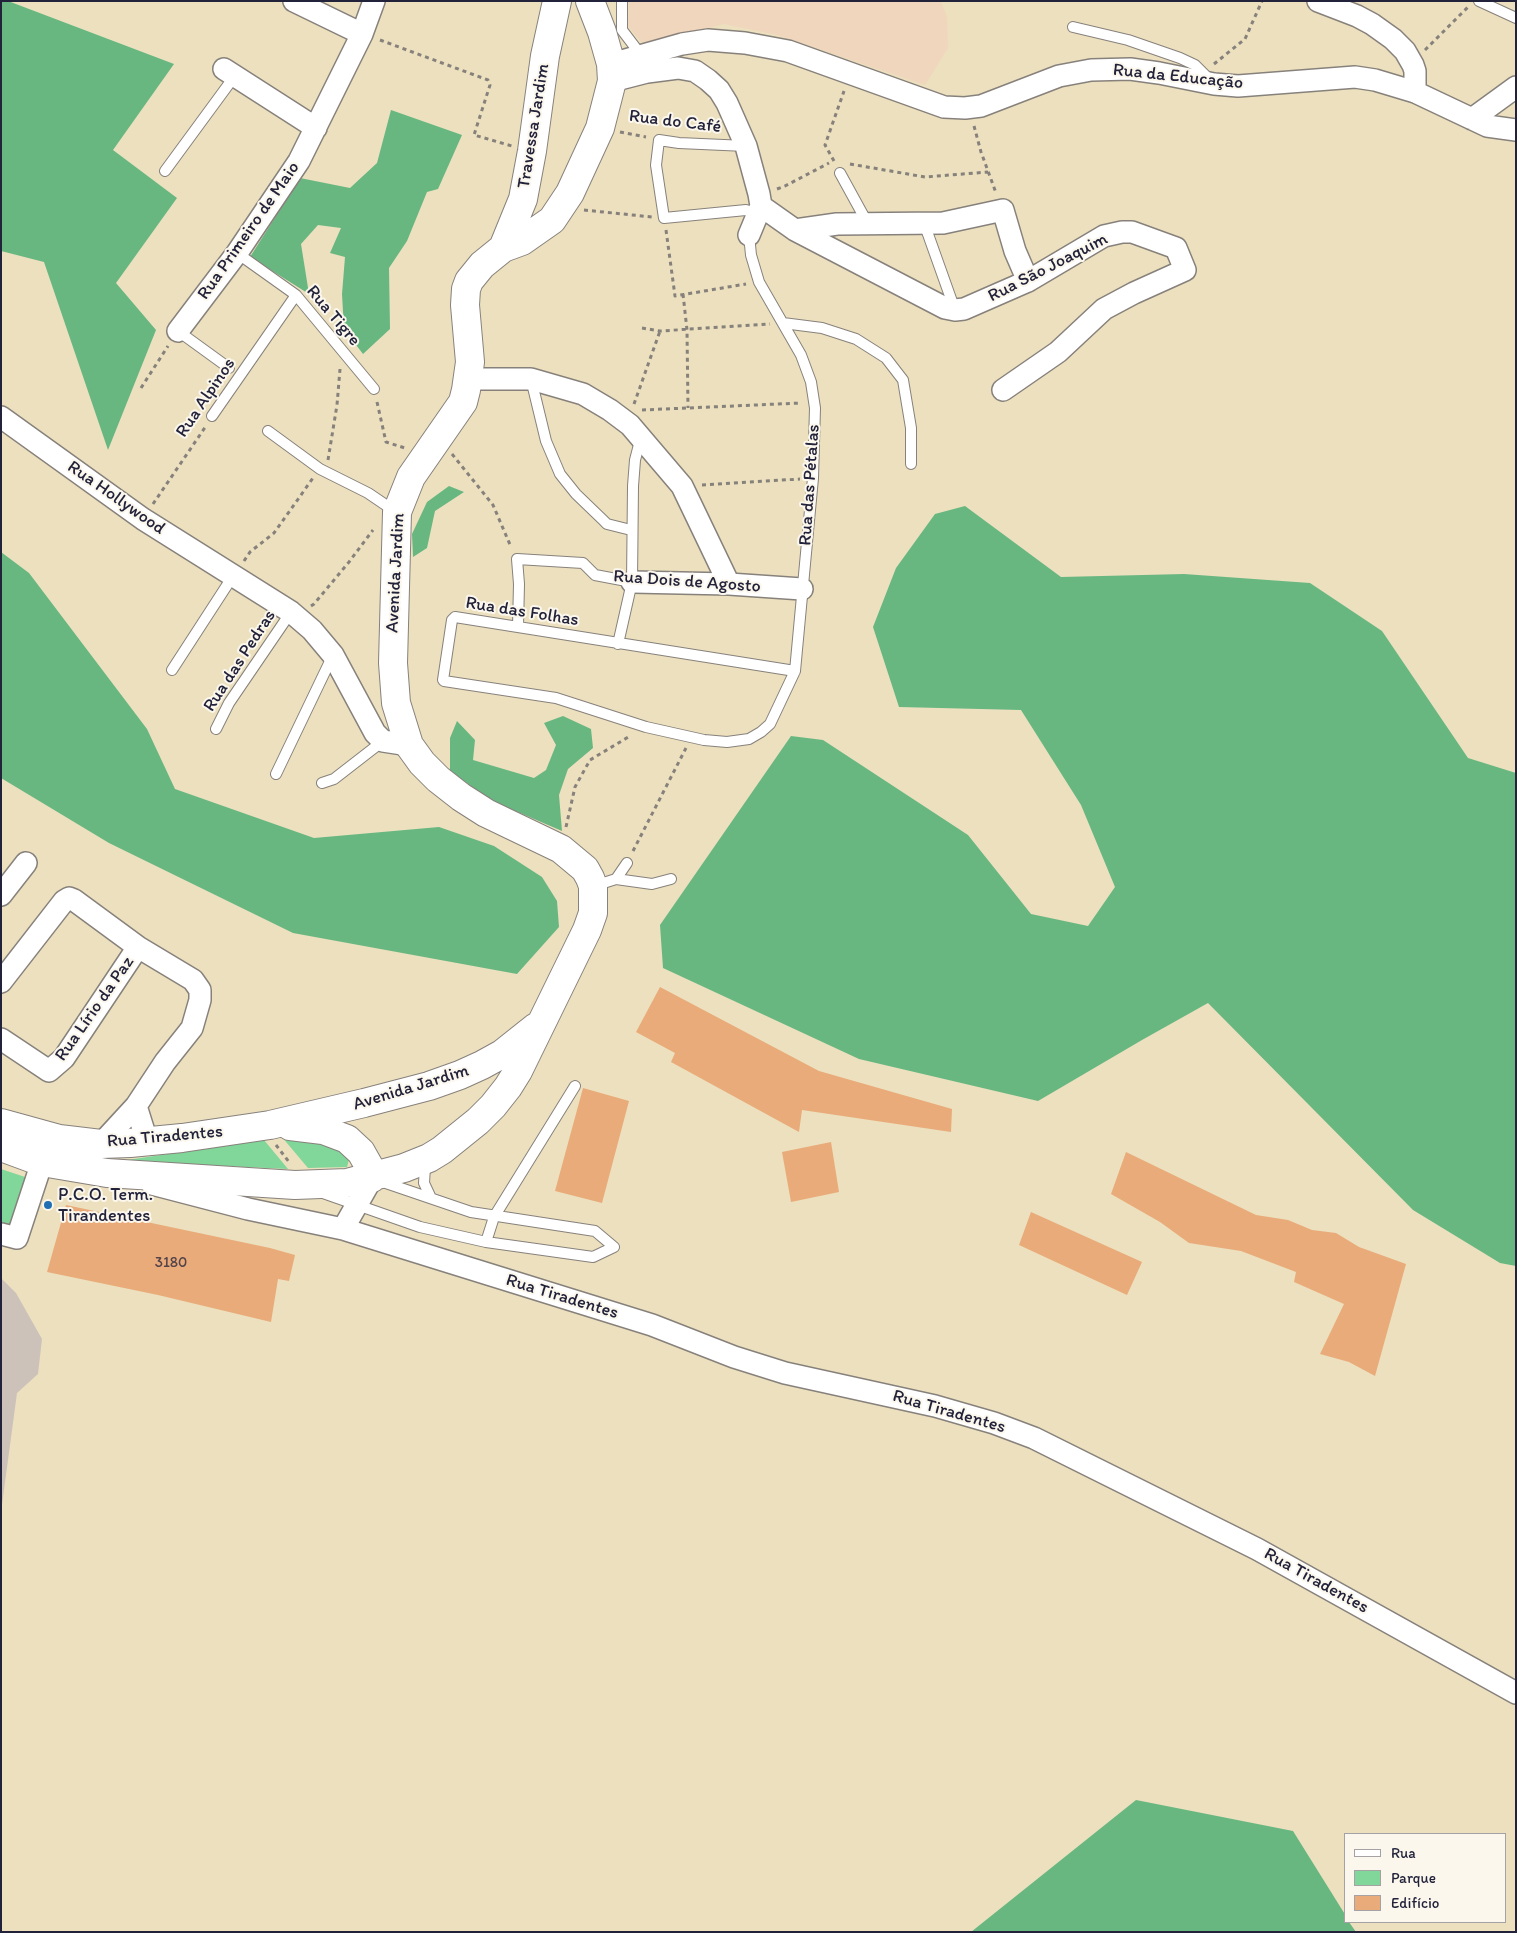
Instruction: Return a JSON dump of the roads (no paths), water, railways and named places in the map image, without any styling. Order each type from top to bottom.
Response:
[{"type":"street","points":[[294,1],[362,34]]},
{"type":"street","name":"Rua Primeiro de Maio","points":[[178,331],[237,253],[299,160],[362,34],[374,1]]},
{"type":"street","name":"Travessa Jardim","points":[[503,248],[525,225],[523,199],[532,151],[545,56],[557,1]]},
{"type":"street","points":[[525,225],[552,220],[570,193],[600,128],[611,73],[606,45],[590,1]]},
{"type":"street","points":[[1318,1],[1336,7],[1372,24],[1393,39],[1410,59],[1415,71],[1415,92]]},
{"type":"street","name":"Rua da Educação","points":[[611,73],[641,55],[682,44],[699,42],[745,43],[788,51],[944,106],[980,106],[1059,76],[1091,70],[1130,69],[1209,78],[1238,86],[1355,78],[1375,80],[1415,92],[1487,126],[1516,130]]},
{"type":"street","points":[[611,73],[678,68],[695,71],[719,90],[727,103],[746,146],[760,204],[796,230],[945,308],[955,310]]},
{"type":"street","points":[[229,73],[316,128]]},
{"type":"street","points":[[1472,119],[1516,87]]},
{"type":"street","name":"Rua das Pétalas","points":[[749,235],[760,204]]},
{"type":"street","points":[[796,230],[837,224],[943,223],[1003,210],[1015,252],[1028,281]]},
{"type":"street","name":"Rua São Joaquim","points":[[955,310],[964,309],[1028,281],[1104,236],[1132,232],[1176,248],[1185,270],[1104,309],[1058,352],[1003,390]]},
{"type":"street","name":"Avenida Jardim","points":[[372,1178],[429,1158],[460,1136],[493,1106],[508,1087],[518,1071],[587,930],[604,883],[590,878],[585,869],[561,849],[486,813],[460,797],[396,743],[396,704],[387,519],[411,477],[463,402],[470,362],[464,305],[466,289],[469,281],[482,265],[503,248]]},
{"type":"street","points":[[468,379],[531,379],[583,394],[634,424],[682,486],[729,584]]},
{"type":"street","name":"Rua Hollywood","points":[[1,417],[143,519],[291,612],[312,630],[333,655],[375,733],[396,743]]},
{"type":"street","name":"Rua Dois de Agosto","points":[[632,582],[729,584],[802,590]]},
{"type":"street","points":[[1,896],[26,863]]},
{"type":"street","name":"Rua Lírio da Paz","points":[[1,982],[64,901],[69,898],[138,946],[193,980],[200,990],[200,1000],[192,1028],[165,1062],[136,1106],[101,1144]]},
{"type":"street","name":"Rua Lírio da Paz","points":[[1,1039],[49,1071],[64,1058],[138,946]]},
{"type":"street","name":"Avenida Jardim","points":[[271,1132],[364,1103],[429,1086],[460,1075],[502,1054],[539,1025]]},
{"type":"street","points":[[136,1106],[146,1141]]},
{"type":"street","points":[[271,1132],[317,1129],[347,1139],[361,1152],[370,1168],[372,1178],[343,1229]]},
{"type":"street","name":"Rua Tiradentes","points":[[4,1133],[101,1144],[218,1133],[271,1132]]},
{"type":"street","name":"Rua Tiradentes","points":[[4,1133],[42,1162],[107,1173],[248,1209],[343,1229],[652,1325],[734,1357],[785,1373],[935,1406],[994,1423],[1034,1438],[1257,1549],[1516,1693]]},
{"type":"street","points":[[9,1236],[42,1162],[50,1153],[85,1152],[101,1144]]},
{"type":"street","name":"Rua Tiradentes","points":[[107,1173],[297,1174],[347,1183],[372,1178]]},
{"type":"lane","points":[[622,1],[622,30],[641,55]]},
{"type":"lane","points":[[1479,1],[1516,18]]},
{"type":"lane","points":[[1073,27],[1128,40],[1180,58],[1195,64],[1209,78]]},
{"type":"lane","points":[[165,171],[229,73]]},
{"type":"lane","name":"Rua do Café","points":[[746,146],[679,143],[659,140],[656,165],[664,218],[746,210],[760,204]]},
{"type":"lane","points":[[840,173],[868,224]]},
{"type":"lane","points":[[924,223],[955,310]]},
{"type":"lane","name":"Rua das Pétalas","points":[[646,727],[691,737],[727,742],[749,739],[770,724],[795,671],[813,478],[814,403],[811,382],[801,355],[759,282],[751,255],[749,235]]},
{"type":"lane","name":"Rua Tigre","points":[[237,253],[296,295],[374,389]]},
{"type":"lane","name":"Rua Alpinos","points":[[212,416],[296,295]]},
{"type":"lane","points":[[783,324],[822,328],[856,340],[886,358],[903,380],[911,428],[911,464]]},
{"type":"lane","points":[[178,331],[229,368]]},
{"type":"lane","points":[[531,379],[546,441],[560,474],[576,494],[607,524],[632,530]]},
{"type":"lane","points":[[618,644],[632,582],[634,424]]},
{"type":"lane","points":[[268,431],[320,469],[368,493],[387,519]]},
{"type":"lane","name":"Rua Dois de Agosto","points":[[518,627],[519,584],[517,559],[583,563],[595,575],[632,582]]},
{"type":"lane","points":[[172,670],[233,576]]},
{"type":"lane","name":"Rua das Pedras","points":[[216,728],[229,703],[291,612]]},
{"type":"lane","name":"Rua das Folhas","points":[[646,727],[556,698],[444,681],[452,620],[455,617],[795,671]]},
{"type":"lane","points":[[276,774],[333,655]]},
{"type":"lane","points":[[322,784],[396,743]]},
{"type":"lane","points":[[604,883],[627,863]]},
{"type":"lane","points":[[604,883],[652,884],[671,879]]},
{"type":"lane","points":[[486,1242],[494,1217],[575,1086]]},
{"type":"lane","points":[[429,1158],[425,1167],[424,1183],[431,1198]]},
{"type":"lane","name":"Rua Tiradentes","points":[[297,1174],[356,1206],[420,1227],[486,1242],[593,1257],[614,1246],[595,1231],[494,1217]]},
{"type":"lane","points":[[372,1178],[465,1211],[494,1217]]},
{"type":"place","name":"P.C.O. Term. Tirandentes","points":[[48,1205]]}]
